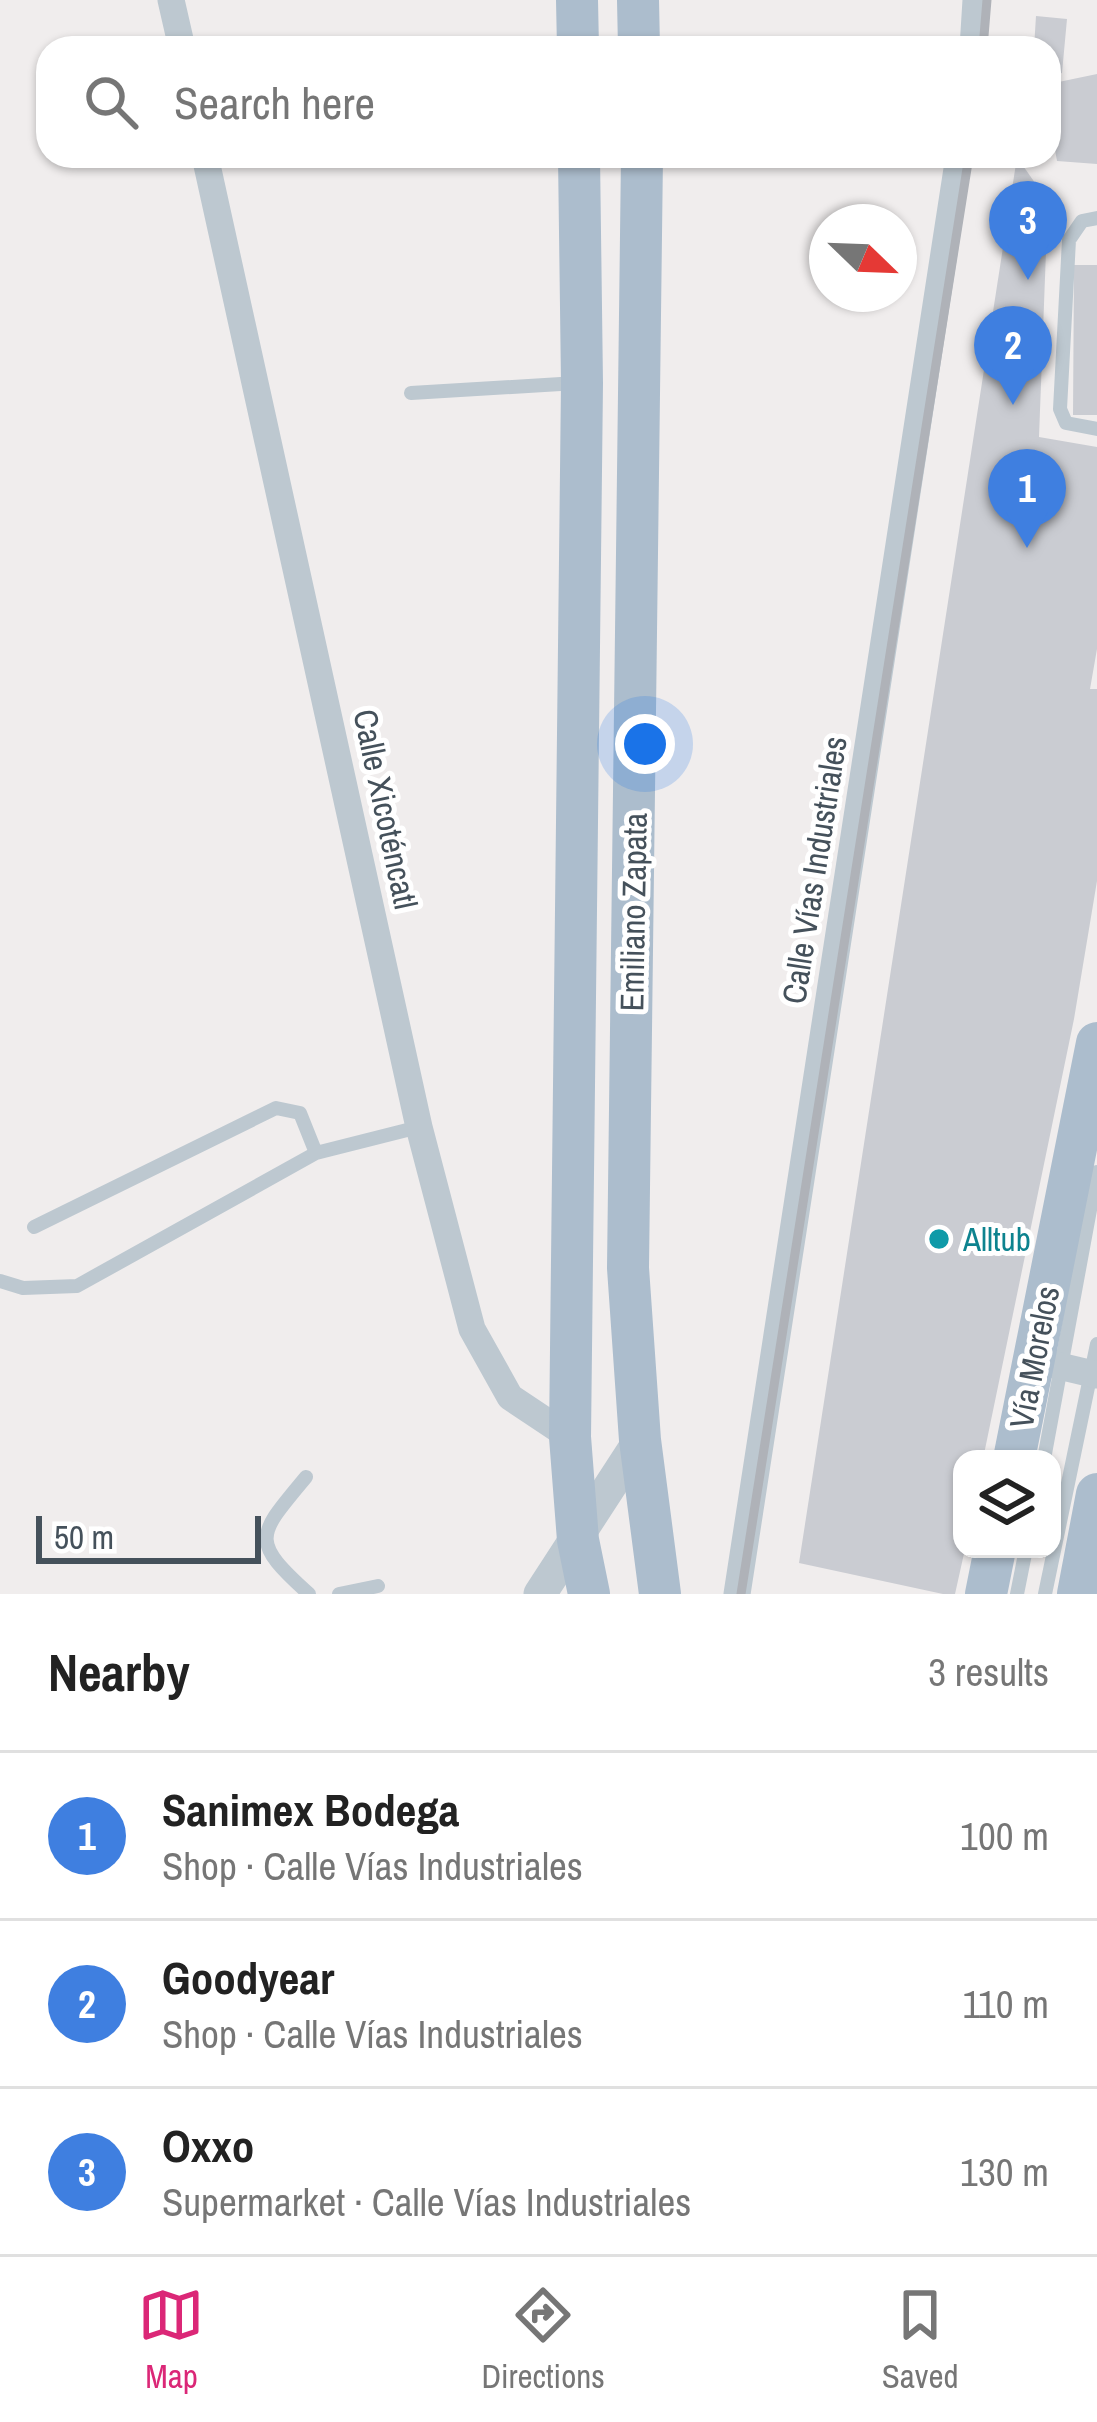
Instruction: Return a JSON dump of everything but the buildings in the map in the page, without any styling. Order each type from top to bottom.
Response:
[{"type":"main road","points":[[577,0],[578,36]]},
{"type":"main road","points":[[638,0],[639,36]]},
{"type":"main road","name":"Emiliano Zapata","points":[[579,168],[582,383],[570,1437],[578,1540],[589,1594]]},
{"type":"main road","name":"Emiliano Zapata","points":[[642,168],[628,1268],[640,1440],[660,1594]]},
{"type":"main road","name":"Vía Morelos","points":[[1017,1450],[1048,1363],[1097,1043]]},
{"type":"main road","points":[[1080,1594],[1097,1494]]},
{"type":"main road","points":[[986,1594],[993,1558]]},
{"type":"street","points":[[171,0],[179,36]]},
{"type":"street","points":[[974,36],[976,0]]},
{"type":"street","name":"Calle Xicoténcatl","points":[[209,168],[419,1127],[472,1329],[510,1397],[570,1437]]},
{"type":"street","name":"Calle Vías Industriales","points":[[736,1594],[956,168]]},
{"type":"street","points":[[1048,1363],[1094,1374]]},
{"type":"street","points":[[540,1594],[640,1440]]},
{"type":"lane","points":[[1097,218],[1082,221],[1069,240],[1060,409],[1066,423],[1097,429]]},
{"type":"lane","points":[[412,393],[582,383]]},
{"type":"lane","points":[[34,1227],[276,1108],[300,1113],[316,1153]]},
{"type":"lane","points":[[0,1280],[58,1290],[140,1253],[316,1153],[419,1127]]},
{"type":"lane","points":[[1044,1450],[1048,1363],[1097,1172]]},
{"type":"lane","points":[[1045,1594],[1097,1344]]},
{"type":"lane","points":[[306,1477],[267,1524],[263,1542],[273,1561],[309,1594]]},
{"type":"lane","points":[[1017,1594],[1024,1558]]},
{"type":"lane","points":[[339,1594],[378,1586]]},
{"type":"railway","points":[[984,36],[987,0]]},
{"type":"railway","points":[[741,1594],[967,168]]},
{"type":"place","name":"Oxxo","points":[[1028,280]]},
{"type":"place","name":"Goodyear","points":[[1013,405]]},
{"type":"place","name":"Sanimex Bodega","points":[[1027,548]]},
{"type":"place","name":"Alltub","points":[[939,1239]]}]
